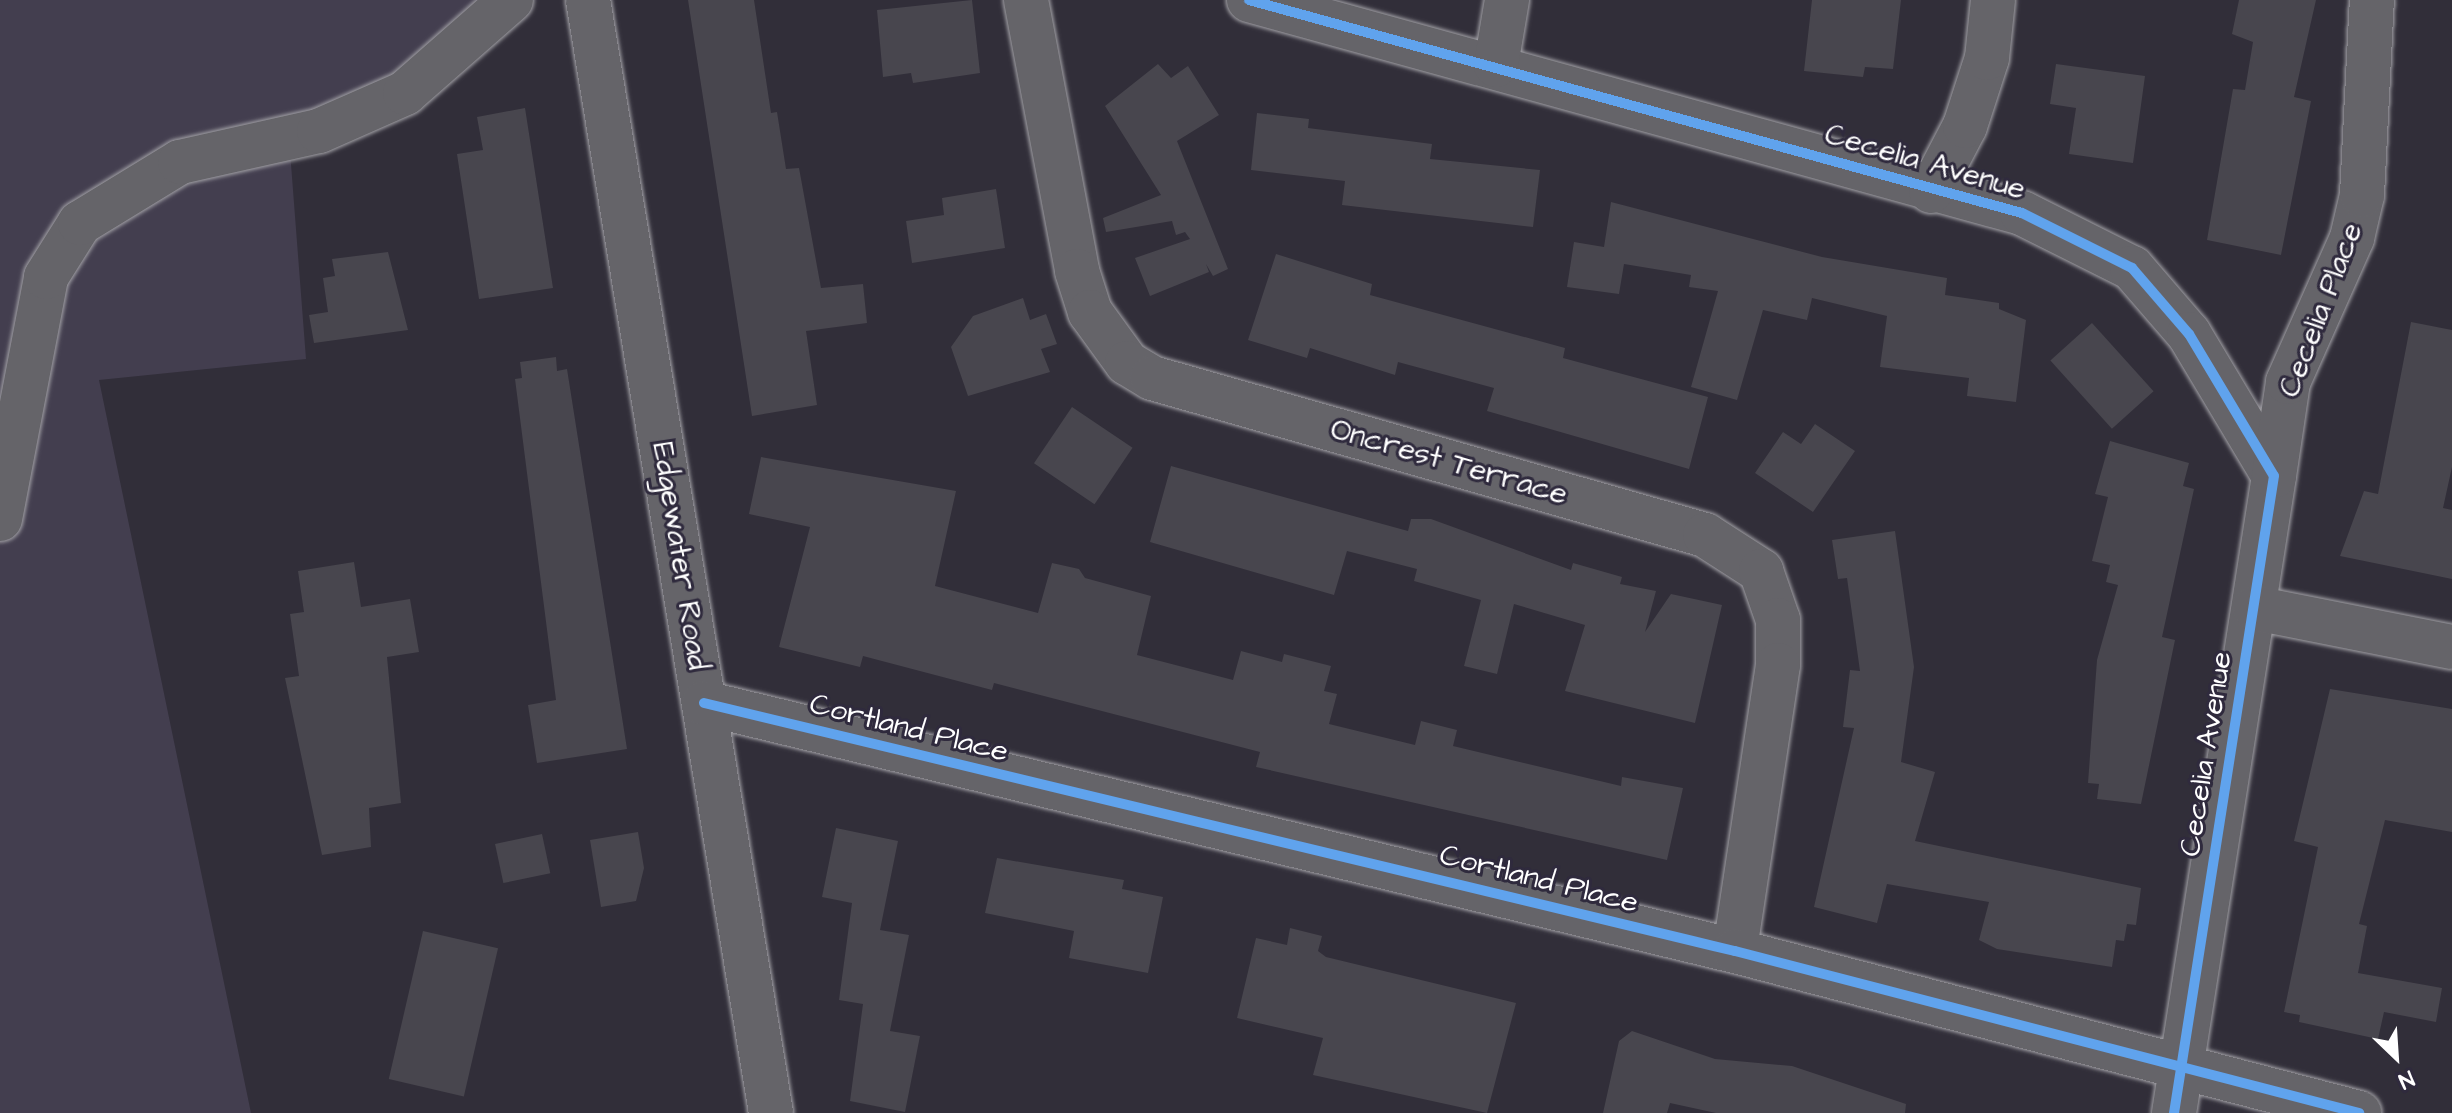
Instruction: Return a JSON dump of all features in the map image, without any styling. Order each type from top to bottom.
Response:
[{"type":"street","points":[[0,519],[46,277],[80,223],[180,162],[319,131],[405,93],[511,0]]},
{"type":"street","name":"Edgewater Road","points":[[588,0],[771,1113]]},
{"type":"street","name":"Oncrest Terrace","points":[[1026,0],[1077,271],[1090,312],[1127,363],[1152,378],[1705,535],[1736,549],[1761,571],[1778,620],[1778,665],[1735,951]]},
{"type":"street","name":"Cecelia Avenue","points":[[1249,0],[1496,65],[1931,191],[2022,213],[2132,268],[2189,334],[2274,476],[2174,1113]]},
{"type":"street","points":[[1496,65],[1507,0]]},
{"type":"street","points":[[1931,191],[1965,126],[1987,58],[1993,0]]},
{"type":"street","name":"Cecelia Place","points":[[2274,476],[2288,382],[2352,238],[2362,195],[2372,0]]},
{"type":"street","points":[[2255,608],[2452,647]]},
{"type":"street","name":"Cortland Place","points":[[704,703],[1735,951],[2359,1113]]},
{"type":"shaded area","points":[[0,0],[511,0],[405,93],[289,138],[306,359],[99,380],[251,1113],[0,1113]]},
{"type":"building","points":[[688,0],[754,0],[771,113],[777,112],[786,169],[799,168],[821,288],[863,284],[867,323],[806,331],[817,405],[752,416]]},
{"type":"building","points":[[972,0],[980,73],[913,83],[911,73],[883,77],[877,10]]},
{"type":"building","points":[[1812,0],[1901,0],[1893,69],[1865,67],[1863,77],[1804,71]]},
{"type":"building","points":[[2239,0],[2316,0],[2294,97],[2311,101],[2281,255],[2207,240],[2233,89],[2245,90],[2253,42],[2232,34]]},
{"type":"building","points":[[1158,64],[1171,78],[1188,66],[1219,115],[1177,141],[1228,269],[1213,276],[1206,264],[1209,272],[1150,296],[1135,258],[1190,239],[1185,232],[1176,235],[1172,221],[1106,232],[1103,218],[1161,195],[1105,106]]},
{"type":"building","points":[[2056,64],[2145,76],[2133,163],[2069,154],[2076,108],[2050,104]]},
{"type":"building","points":[[525,108],[553,288],[479,299],[457,154],[483,150],[477,117]]},
{"type":"building","points":[[1257,113],[1309,119],[1308,128],[1432,144],[1430,159],[1540,170],[1533,227],[1342,205],[1345,181],[1251,170]]},
{"type":"building","points":[[996,189],[1005,248],[912,263],[906,221],[944,215],[942,198]]},
{"type":"building","points":[[1611,202],[1822,257],[1947,278],[1945,295],[1999,303],[1999,309],[2026,320],[2016,402],[1967,396],[1969,378],[1880,367],[1887,316],[1812,298],[1807,320],[1763,310],[1737,400],[1691,387],[1718,291],[1689,287],[1691,275],[1624,264],[1619,294],[1567,287],[1574,242],[1604,247]]},
{"type":"building","points":[[388,252],[408,330],[314,343],[309,315],[328,312],[323,278],[335,276],[332,259]]},
{"type":"building","points":[[1276,254],[1372,284],[1370,295],[1565,348],[1563,358],[1708,397],[1689,469],[1487,411],[1494,388],[1398,362],[1395,375],[1310,348],[1307,358],[1248,340]]},
{"type":"building","points":[[1023,298],[1030,320],[1046,314],[1057,344],[1041,349],[1050,372],[968,396],[951,347],[973,316]]},
{"type":"building","points":[[2411,322],[2452,330],[2452,467],[2443,508],[2452,510],[2452,579],[2340,556],[2364,491],[2378,494]]},
{"type":"building","points":[[2092,323],[2154,391],[2112,429],[2050,360]]},
{"type":"building","points":[[556,357],[557,371],[567,369],[627,749],[537,763],[528,705],[556,700],[515,379],[522,378],[520,362]]},
{"type":"building","points":[[1072,407],[1133,448],[1094,504],[1034,463]]},
{"type":"building","points":[[1815,424],[1855,451],[1813,512],[1755,473],[1783,432],[1801,444]]},
{"type":"building","points":[[2110,441],[2189,463],[2183,486],[2194,489],[2162,637],[2175,640],[2141,804],[2097,799],[2099,784],[2088,783],[2097,660],[2118,585],[2106,582],[2110,565],[2092,561],[2108,497],[2095,494]]},
{"type":"building","points":[[761,457],[956,491],[935,586],[1038,613],[1052,563],[1079,569],[1085,578],[1151,596],[1137,655],[1233,680],[1241,651],[1282,662],[1284,654],[1331,666],[1324,691],[1337,694],[1329,724],[1415,745],[1421,721],[1457,730],[1453,746],[1621,786],[1622,777],[1683,788],[1667,860],[1256,767],[1260,752],[994,683],[992,690],[863,656],[860,667],[779,647],[810,527],[749,514]]},
{"type":"building","points":[[1171,466],[1408,531],[1411,519],[1431,519],[1571,570],[1573,563],[1622,577],[1620,584],[1656,591],[1645,632],[1671,594],[1722,605],[1695,723],[1565,691],[1585,625],[1514,604],[1497,674],[1464,666],[1481,600],[1414,581],[1417,569],[1347,551],[1334,595],[1150,542]]},
{"type":"building","points":[[1895,531],[1914,667],[1901,762],[1935,772],[1915,841],[2141,888],[2136,925],[2127,924],[2124,941],[2116,940],[2112,967],[1997,949],[1979,940],[1989,902],[1887,884],[1877,923],[1814,907],[1854,728],[1843,727],[1850,670],[1860,671],[1847,578],[1838,579],[1832,540]]},
{"type":"building","points":[[354,562],[361,607],[410,599],[419,652],[387,657],[401,803],[369,808],[371,847],[322,855],[285,678],[299,676],[290,614],[304,612],[298,571]]},
{"type":"building","points":[[2330,689],[2452,709],[2452,832],[2385,820],[2359,924],[2367,926],[2358,973],[2442,988],[2436,1022],[2384,1012],[2378,1039],[2299,1022],[2300,1015],[2284,1012],[2318,847],[2294,841]]},
{"type":"building","points":[[836,828],[898,841],[880,930],[909,935],[890,1031],[920,1036],[905,1112],[850,1101],[863,1004],[839,1000],[852,903],[822,897]]},
{"type":"building","points":[[638,832],[644,868],[636,901],[601,907],[590,840]]},
{"type":"building","points":[[542,834],[550,873],[503,883],[495,844]]},
{"type":"building","points":[[997,858],[1124,880],[1122,889],[1163,897],[1148,973],[1069,958],[1074,931],[985,913]]},
{"type":"building","points":[[1290,928],[1322,936],[1318,951],[1326,957],[1516,1003],[1487,1113],[1313,1075],[1323,1038],[1237,1018],[1256,938],[1287,945]]},
{"type":"building","points":[[423,931],[498,948],[464,1096],[389,1079]]},
{"type":"building","points":[[1632,1031],[1715,1059],[1792,1066],[1906,1104],[1905,1113],[1716,1113],[1670,1103],[1667,1113],[1603,1113],[1619,1041]]},
{"type":"cycle path","points":[[1249,0],[2022,213],[2132,268],[2189,334],[2274,476],[2174,1113]]},
{"type":"cycle path","points":[[704,703],[1735,951],[2359,1113]]}]
